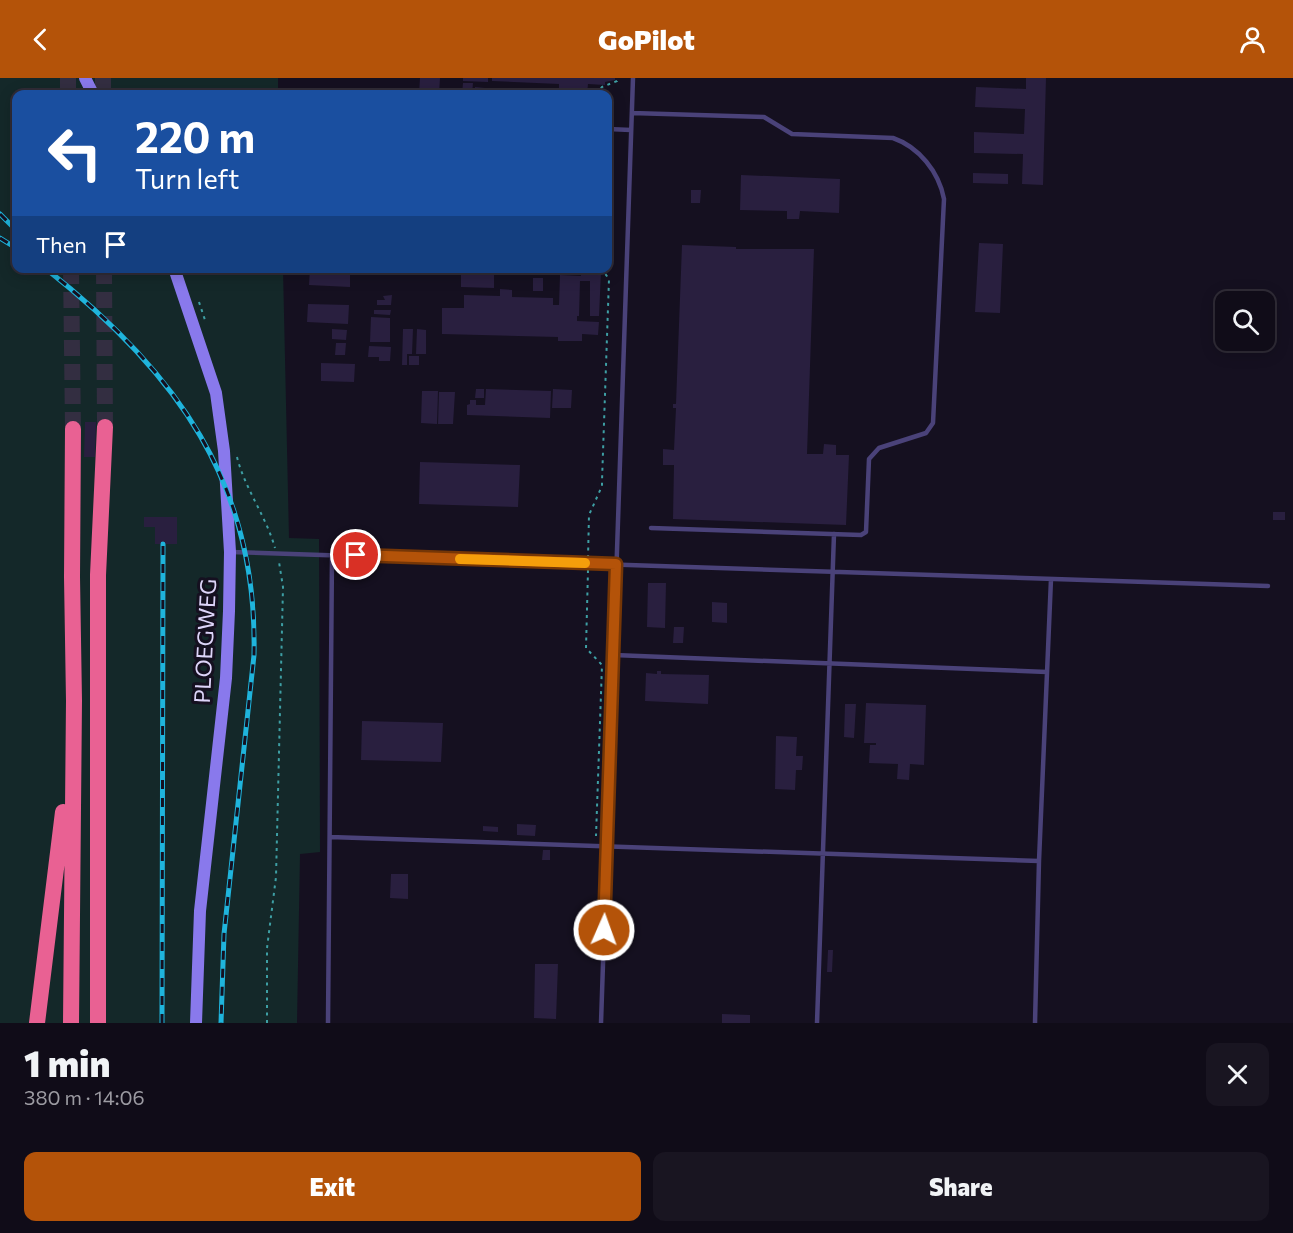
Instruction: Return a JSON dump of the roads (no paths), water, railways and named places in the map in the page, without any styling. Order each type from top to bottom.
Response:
[{"type":"highway","points":[[98,1023],[98,575],[105,427]]},
{"type":"highway","points":[[71,1023],[75,701],[72,577],[73,429]]},
{"type":"highway","points":[[37,1023],[56,883],[75,701]]},
{"type":"street","name":"PLOEGWEG","points":[[176,273],[216,393],[223,428],[230,552],[230,611],[226,678],[200,911],[196,1023]]},
{"type":"lane","points":[[601,1023],[633,78]]},
{"type":"lane","points":[[632,113],[764,117],[792,134],[893,138],[903,142],[926,162],[942,187],[944,199],[933,423],[926,433],[879,448],[869,459],[866,532],[861,535],[651,528]]},
{"type":"lane","points":[[612,129],[631,130]]},
{"type":"lane","points":[[817,1023],[834,534]]},
{"type":"lane","points":[[230,552],[1268,586]]},
{"type":"lane","points":[[328,1023],[332,554]]},
{"type":"lane","points":[[1035,1023],[1039,861],[1052,579]]},
{"type":"lane","points":[[614,655],[1047,672]]},
{"type":"lane","points":[[330,837],[1039,861]]},
{"type":"tunnel","points":[[68,78],[68,90]]},
{"type":"tunnel","points":[[103,78],[103,90]]},
{"type":"tunnel","points":[[71,273],[73,429]]},
{"type":"tunnel","points":[[104,273],[105,427]]},
{"type":"railway","points":[[0,214],[12,226]]},
{"type":"railway","points":[[0,238],[12,246]]},
{"type":"railway","points":[[51,273],[92,307],[170,390],[200,436],[224,484],[241,536],[252,593],[254,655],[224,934],[221,1023]]},
{"type":"railway","points":[[162,1023],[163,544]]}]
